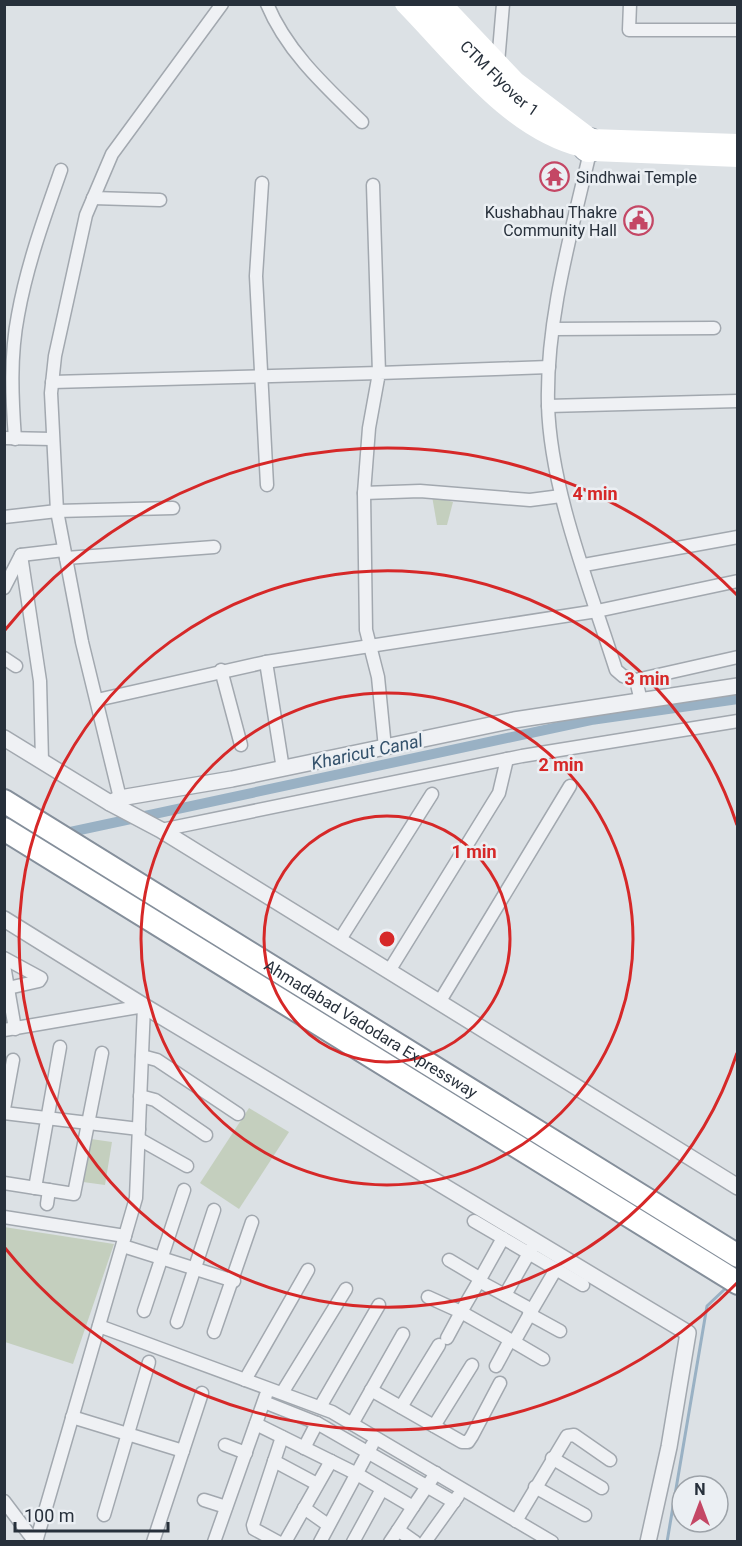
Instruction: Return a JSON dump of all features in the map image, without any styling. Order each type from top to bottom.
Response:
[{"type":"highway","name":"Ahmadabad Vadodara Expressway","points":[[4,801],[738,1256]]},
{"type":"highway","name":"Ahmadabad Vadodara Expressway","points":[[4,829],[729,1278]]},
{"type":"main road","points":[[404,4],[506,109],[540,133],[561,143],[588,147],[738,143]]},
{"type":"main road","name":"CTM Flyover 1","points":[[424,4],[498,80],[545,120],[588,147]]},
{"type":"main road","points":[[442,4],[516,81],[588,147]]},
{"type":"main road","points":[[643,147],[738,158]]},
{"type":"street","points":[[115,801],[98,700],[82,642],[57,511],[52,439],[52,382],[71,275],[93,198],[112,154],[222,4]]},
{"type":"street","points":[[267,4],[287,41],[321,82],[362,122]]},
{"type":"street","points":[[498,63],[502,4]]},
{"type":"street","points":[[630,4],[629,30],[738,30]]},
{"type":"street","points":[[588,147],[554,328],[549,367],[548,406],[561,496],[616,669],[623,676],[636,680],[738,657]]},
{"type":"street","points":[[52,439],[10,438],[11,385],[17,316],[34,245],[61,170]]},
{"type":"street","points":[[262,183],[256,276],[267,485]]},
{"type":"street","points":[[373,185],[379,373],[369,428],[364,493],[366,630],[378,677],[384,748]]},
{"type":"street","points":[[93,198],[160,200]]},
{"type":"street","points":[[554,328],[714,328]]},
{"type":"street","points":[[52,382],[549,367]]},
{"type":"street","points":[[548,406],[738,401]]},
{"type":"street","points":[[364,493],[420,491],[530,500],[561,496]]},
{"type":"street","points":[[4,517],[57,511],[173,508]]},
{"type":"street","points":[[584,565],[738,537]]},
{"type":"street","points":[[21,555],[214,547]]},
{"type":"street","points":[[5,584],[21,555]]},
{"type":"street","points":[[21,555],[40,681],[42,761]]},
{"type":"street","points":[[98,700],[220,670],[597,610],[738,581]]},
{"type":"street","points":[[4,658],[16,666]]},
{"type":"street","points":[[266,662],[283,769]]},
{"type":"street","points":[[220,670],[241,745]]},
{"type":"street","points":[[636,680],[641,701]]},
{"type":"street","points":[[115,801],[283,769],[514,720],[738,686]]},
{"type":"street","points":[[161,830],[507,759],[738,721]]},
{"type":"street","points":[[4,738],[115,801],[738,1187]]},
{"type":"street","points":[[389,971],[499,793],[507,759]]},
{"type":"street","points":[[440,1002],[570,786]]},
{"type":"street","points":[[339,941],[432,794]]},
{"type":"street","points":[[4,919],[532,1247],[688,1333],[669,1447],[648,1542]]},
{"type":"street","points":[[4,958],[41,978],[39,981],[8,988]]},
{"type":"street","points":[[4,965],[8,988],[10,1029],[144,1006]]},
{"type":"street","points":[[35,1542],[136,1198],[144,1006]]},
{"type":"street","points":[[35,1188],[60,1047]]},
{"type":"street","points":[[4,1183],[75,1194],[102,1053]]},
{"type":"street","points":[[142,1056],[157,1060],[238,1114]]},
{"type":"street","points":[[13,1060],[4,1111],[88,1123],[139,1134],[187,1166]]},
{"type":"street","points":[[140,1096],[155,1100],[206,1135]]},
{"type":"street","points":[[47,1204],[49,1190]]},
{"type":"street","points":[[144,1311],[184,1190]]},
{"type":"street","points":[[177,1322],[214,1210]]},
{"type":"street","points":[[4,1217],[124,1241],[162,1258],[234,1281]]},
{"type":"street","points":[[474,1221],[503,1238],[532,1247],[556,1269],[584,1285]]},
{"type":"street","points":[[214,1332],[234,1281],[252,1222]]},
{"type":"street","points":[[400,1407],[443,1342],[503,1238]]},
{"type":"street","points":[[505,1295],[532,1247]]},
{"type":"street","points":[[448,1260],[560,1331]]},
{"type":"street","points":[[496,1366],[556,1269]]},
{"type":"street","points":[[245,1380],[308,1270]]},
{"type":"street","points":[[282,1394],[346,1289]]},
{"type":"street","points":[[428,1297],[461,1312],[543,1359]]},
{"type":"street","points":[[320,1407],[379,1305]]},
{"type":"street","points":[[99,1326],[320,1407],[552,1542]]},
{"type":"street","points":[[352,1424],[403,1334]]},
{"type":"street","points":[[104,1515],[149,1362]]},
{"type":"street","points":[[434,1426],[472,1365]]},
{"type":"street","points":[[371,1390],[454,1439],[468,1442],[500,1383]]},
{"type":"street","points":[[214,1542],[269,1389]]},
{"type":"street","points":[[153,1542],[202,1393]]},
{"type":"street","points":[[264,1402],[317,1423],[454,1502]]},
{"type":"street","points":[[72,1417],[183,1451]]},
{"type":"street","points":[[304,1448],[317,1423]]},
{"type":"street","points":[[256,1424],[357,1474],[413,1507]]},
{"type":"street","points":[[516,1521],[563,1440],[574,1435],[610,1460]]},
{"type":"street","points":[[278,1542],[254,1529],[253,1525],[282,1437]]},
{"type":"street","points":[[320,1542],[376,1438]]},
{"type":"street","points":[[225,1445],[246,1453]]},
{"type":"street","points":[[552,1458],[602,1488]]},
{"type":"street","points":[[274,1461],[318,1484]]},
{"type":"street","points":[[285,1542],[331,1461]]},
{"type":"street","points":[[390,1542],[436,1473]]},
{"type":"street","points":[[536,1487],[585,1515]]},
{"type":"street","points":[[353,1542],[382,1489]]},
{"type":"street","points":[[425,1542],[463,1489]]},
{"type":"street","points":[[204,1500],[226,1507]]},
{"type":"street","points":[[4,1501],[35,1542]]},
{"type":"street","points":[[304,1508],[328,1525]]},
{"type":"street","points":[[398,1530],[415,1542]]},
{"type":"green space","points":[[432,496],[453,502],[447,525],[437,525]]},
{"type":"green space","points":[[249,1108],[289,1132],[239,1209],[200,1183]]},
{"type":"green space","points":[[91,1139],[112,1142],[105,1185],[83,1182]]},
{"type":"green space","points":[[4,1227],[114,1244],[73,1364],[5,1342]]},
{"type":"waterway","name":"Kharicut Canal","points":[[61,834],[591,720],[738,699]]},
{"type":"waterway","points":[[667,1542],[707,1306],[727,1287]]},
{"type":"place","name":"Sindhwai Temple","points":[[555,177]]},
{"type":"place","name":"Kushabhau Thakre Community Hall","points":[[638,221]]}]
